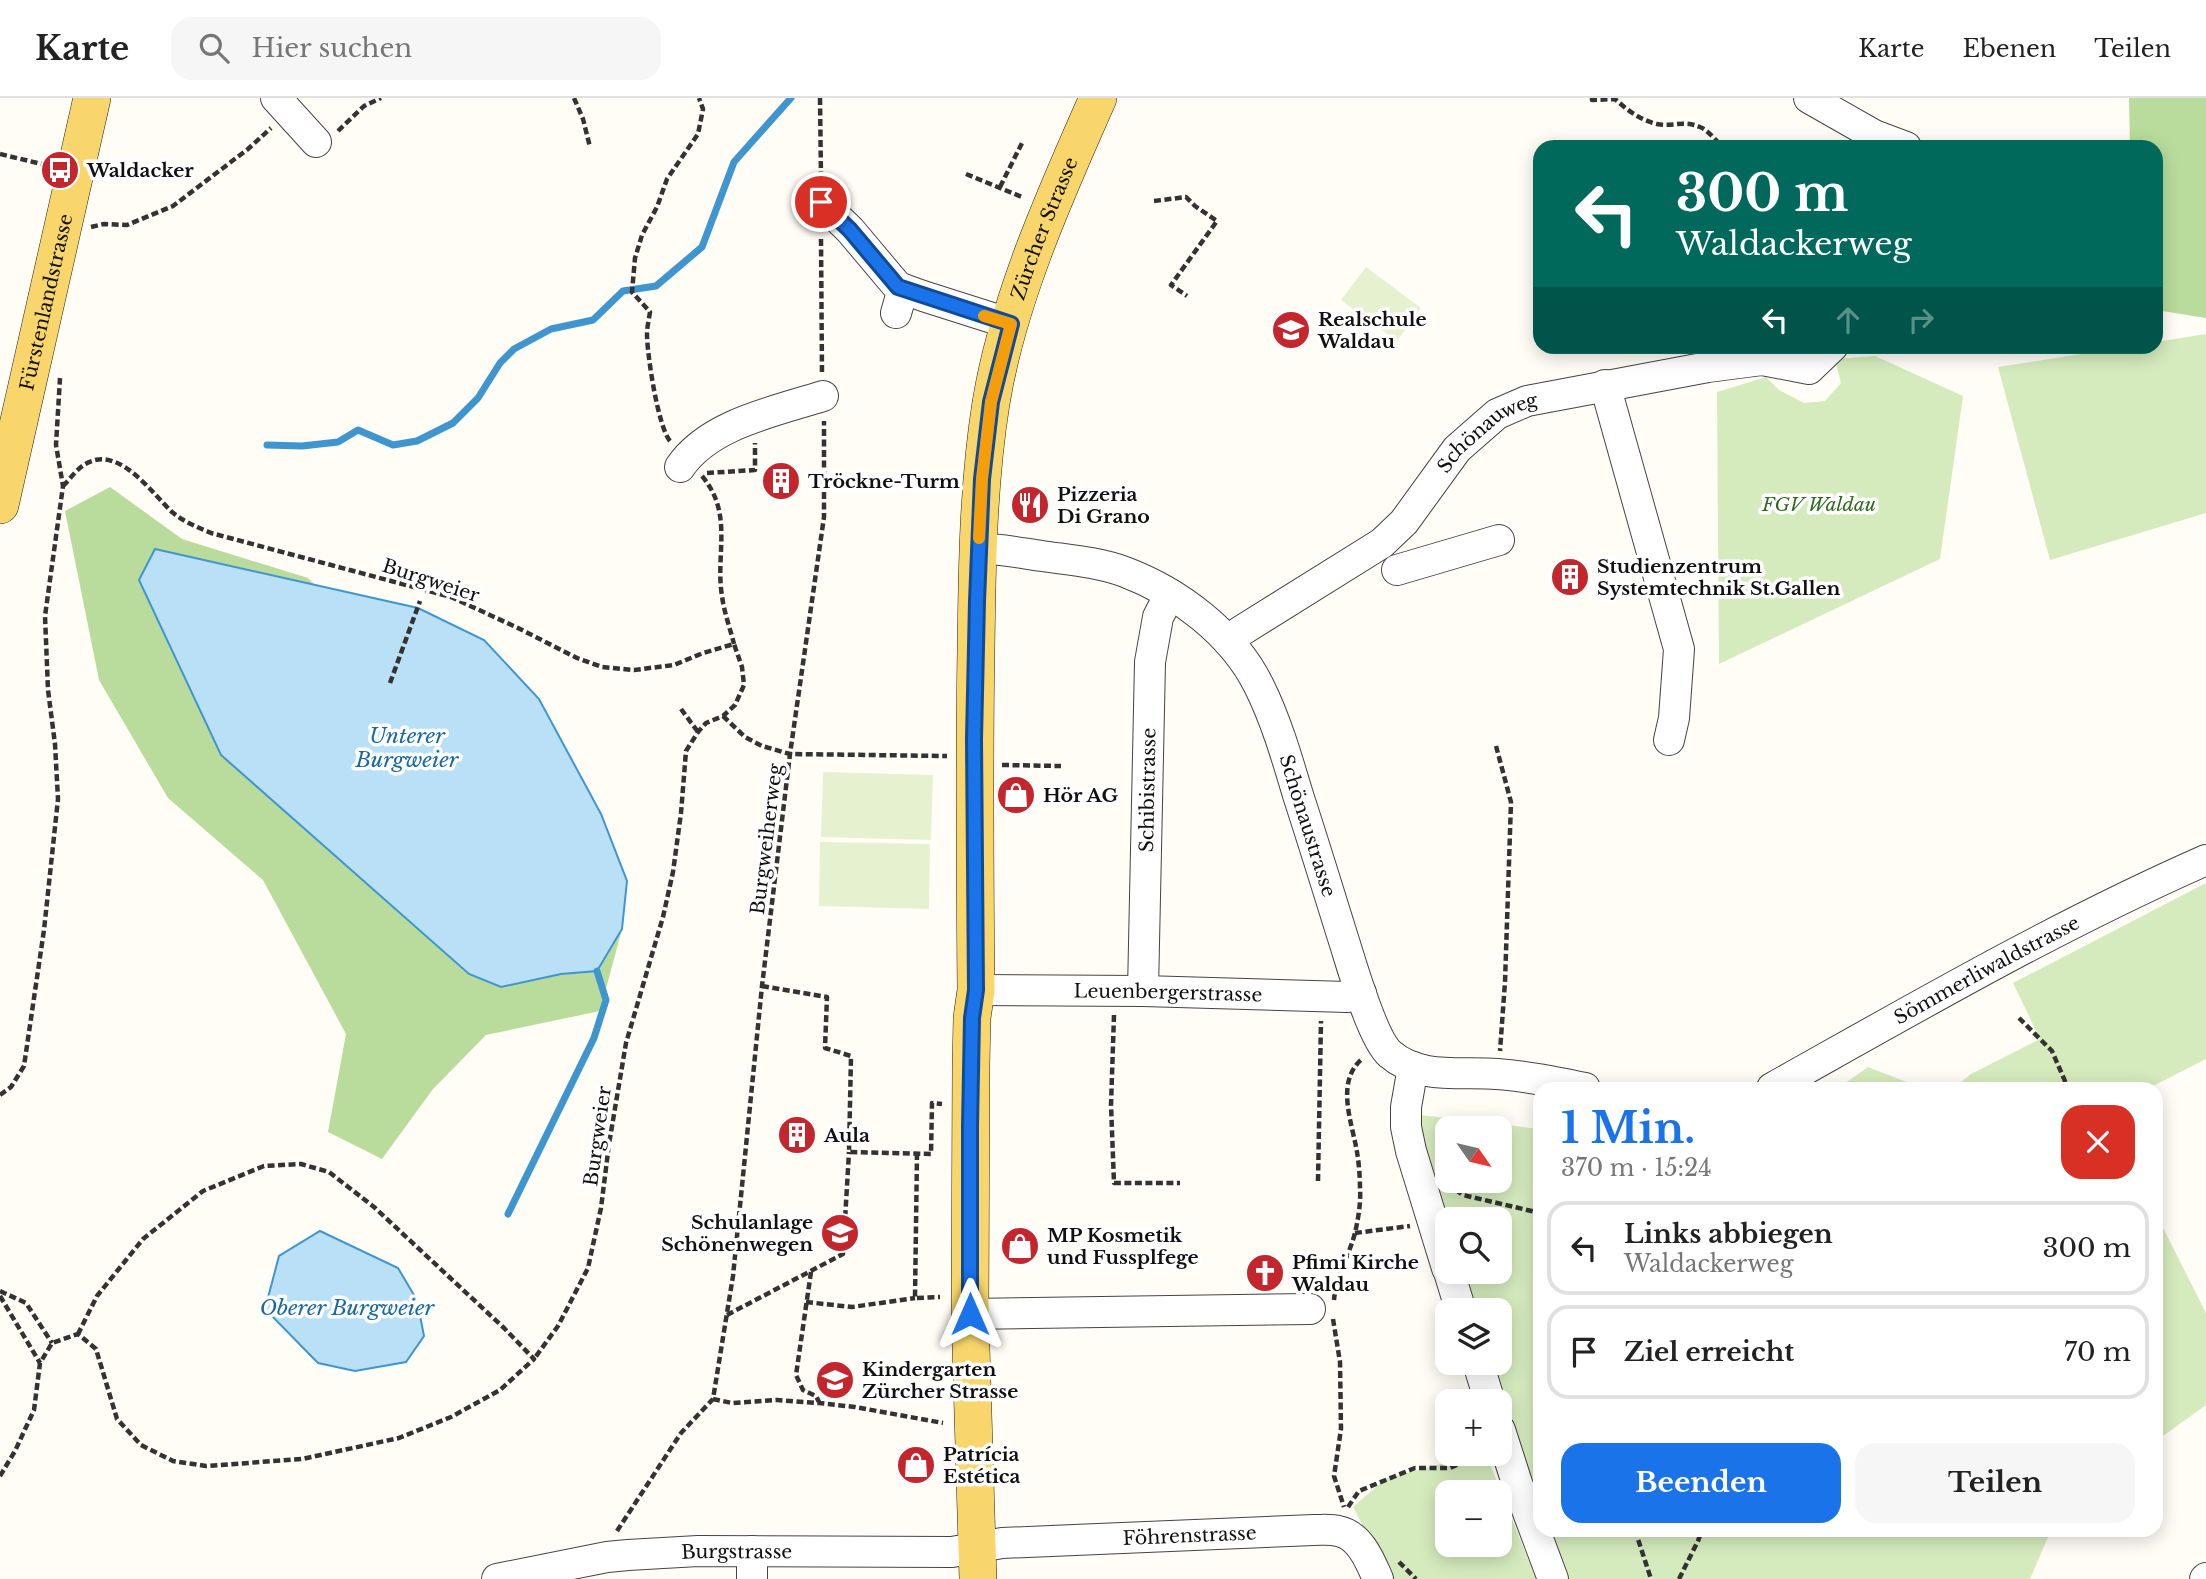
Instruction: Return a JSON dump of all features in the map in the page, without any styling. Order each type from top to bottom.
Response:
[{"type":"main road","name":"Fürstenlandstrasse","points":[[0,505],[92,98]]},
{"type":"main road","name":"Zürcher Strasse","points":[[978,1563],[955,1306],[970,1126],[972,1018],[976,990],[974,739],[982,479],[991,402],[1011,324],[1043,228],[1098,98]]},
{"type":"street","points":[[1810,98],[1887,140]]},
{"type":"street","points":[[278,100],[317,142]]},
{"type":"street","points":[[821,202],[850,230],[898,287],[900,301],[1011,324]]},
{"type":"street","name":"Schönauweg","points":[[1228,641],[1382,543],[1404,522],[1457,449],[1497,414],[1527,401],[1707,367],[1762,360],[1809,369],[1825,354]]},
{"type":"street","points":[[1605,385],[1679,649],[1674,718],[1669,740]]},
{"type":"street","points":[[690,470],[686,458],[720,432],[822,396]]},
{"type":"street","points":[[1397,570],[1499,540]]},
{"type":"street","name":"Schönaustrasse","points":[[979,548],[996,548],[1096,564],[1124,572],[1170,594],[1211,624],[1228,641],[1258,684],[1278,731],[1374,1028],[1389,1053],[1413,1067]]},
{"type":"street","name":"Schibistrasse","points":[[1129,991],[1150,662],[1158,617],[1170,594]]},
{"type":"street","name":"Sömmerliwaldstrasse","points":[[1783,1082],[1992,964],[2206,859]]},
{"type":"street","name":"Leuenbergerstrasse","points":[[976,990],[1347,997],[1361,993]]},
{"type":"street","points":[[1435,1228],[1406,1127],[1406,1107],[1413,1067],[1443,1073],[1498,1074],[1556,1082]]},
{"type":"street","points":[[955,1306],[1310,1309]]},
{"type":"street","points":[[1512,1464],[1533,1523]]},
{"type":"street","name":"Föhrenstrasse","points":[[978,1563],[1002,1543],[1340,1531],[1362,1547],[1378,1579]]},
{"type":"street","points":[[1538,1537],[1553,1579]]},
{"type":"street","name":"Burgstrasse","points":[[497,1579],[607,1557],[698,1551],[752,1565],[952,1552],[978,1563]]},
{"type":"path","points":[[317,142],[328,140],[364,106],[382,98]]},
{"type":"path","points":[[574,98],[590,147]]},
{"type":"path","points":[[647,333],[650,312],[632,292],[635,258],[642,235],[657,207],[667,179],[698,134],[703,109],[699,98]]},
{"type":"path","name":"Burgweiherweg","points":[[713,1399],[733,1276],[762,986],[790,754],[824,517],[820,98]]},
{"type":"path","points":[[1592,98],[1615,99],[1633,115],[1658,124],[1685,122],[1703,128],[1714,140]]},
{"type":"path","points":[[90,228],[104,224],[127,225],[173,206],[248,149],[283,118],[278,100]]},
{"type":"path","points":[[1000,187],[1023,141]]},
{"type":"path","points":[[0,154],[35,162]]},
{"type":"path","points":[[966,174],[1022,197]]},
{"type":"path","points":[[1154,201],[1186,197],[1217,221],[1171,285],[1187,296]]},
{"type":"path","points":[[0,1094],[11,1087],[23,1066],[44,930],[58,799],[48,690],[45,616],[63,486],[57,445],[61,366]]},
{"type":"path","points":[[690,470],[755,470],[754,418]]},
{"type":"path","name":"Burgweier","points":[[63,486],[77,470],[92,460],[105,459],[134,474],[191,526],[451,597],[577,659],[602,667],[635,670],[674,665],[734,644],[742,667],[744,685],[735,705],[723,716],[706,723],[686,751],[673,872],[626,1043],[601,1208],[588,1268],[558,1326],[534,1359],[500,1390],[452,1418],[399,1438],[302,1459],[206,1466],[173,1461],[141,1445],[117,1419],[96,1349],[78,1334]]},
{"type":"path","points":[[390,683],[420,601]]},
{"type":"path","points":[[681,709],[698,732]]},
{"type":"path","points":[[723,716],[745,737],[762,746],[790,754],[947,756]]},
{"type":"path","points":[[1496,746],[1511,802],[1500,1052]]},
{"type":"path","points":[[997,765],[1061,766]]},
{"type":"path","points":[[727,1315],[843,1254],[849,1152],[850,1056],[825,1048],[827,997],[762,986]]},
{"type":"path","points":[[1129,991],[1111,1105],[1114,1183],[1180,1183]]},
{"type":"path","points":[[1318,1181],[1322,996]]},
{"type":"path","points":[[2019,1018],[2052,1051],[2065,1082]]},
{"type":"path","points":[[1368,1054],[1355,1065],[1349,1075],[1347,1091],[1360,1192],[1355,1233],[1335,1286],[1333,1318],[1340,1362],[1341,1429],[1334,1476],[1346,1511],[1359,1492],[1415,1468],[1454,1466]]},
{"type":"path","points":[[849,1152],[931,1154],[932,1103],[942,1104]]},
{"type":"path","points":[[915,1298],[917,1153]]},
{"type":"path","points":[[0,1476],[34,1410],[40,1363],[52,1343],[78,1334],[97,1296],[143,1239],[203,1191],[264,1166],[302,1164],[329,1172],[374,1207],[534,1359]]},
{"type":"path","points":[[1462,1194],[1533,1211]]},
{"type":"path","points":[[1355,1233],[1419,1224]]},
{"type":"path","points":[[811,1271],[796,1375],[803,1390],[816,1396],[819,1403]]},
{"type":"path","points":[[0,1291],[26,1303],[52,1343]]},
{"type":"path","points":[[0,1296],[40,1363]]},
{"type":"path","points":[[806,1302],[852,1307],[915,1298],[955,1306]]},
{"type":"path","points":[[624,1557],[681,1433],[713,1399],[732,1403],[777,1400],[819,1403],[943,1423]]},
{"type":"path","points":[[1638,1537],[1651,1579]]},
{"type":"path","points":[[1679,1579],[1699,1537]]},
{"type":"green space","points":[[2129,98],[2206,98],[2206,318],[2163,311],[2163,140],[2130,140]]},
{"type":"green space","points":[[1366,267],[1421,308],[1397,341],[1341,300]]},
{"type":"green space","points":[[2206,334],[2206,513],[2050,560],[1998,367],[2081,354],[2163,354],[2163,341]]},
{"type":"green space","name":"FGV Waldau","points":[[1875,356],[1963,396],[1940,559],[1719,664],[1717,392],[1766,377],[1779,390],[1804,403],[1825,401],[1841,383],[1835,359]]},
{"type":"green space","points":[[110,487],[182,539],[308,578],[315,585],[156,549],[561,974],[597,971],[622,929],[600,1011],[486,1035],[433,1089],[382,1159],[328,1132],[346,1034],[263,880],[168,798],[99,680],[65,511]]},
{"type":"green space","points":[[823,772],[933,775],[931,840],[821,837]]},
{"type":"green space","points":[[820,842],[930,844],[929,909],[819,906]]},
{"type":"green space","points":[[2206,883],[2206,1059],[2161,1082],[1961,1082],[1971,1074],[2040,1039],[2013,983]]},
{"type":"green space","points":[[1868,1067],[1907,1082],[1847,1082]]},
{"type":"green space","points":[[1411,1114],[1435,1117],[1435,1185]]},
{"type":"green space","points":[[1512,1126],[1533,1128],[1533,1508],[1512,1440],[1512,1389],[1496,1389],[1492,1375],[1512,1375],[1512,1298],[1468,1298],[1464,1284],[1512,1284],[1512,1207],[1443,1207],[1438,1194],[1512,1194]]},
{"type":"green space","points":[[2163,1228],[2206,1313],[2206,1405],[2163,1436]]},
{"type":"green space","points":[[1435,1466],[1491,1466],[1496,1480],[1435,1480],[1435,1557],[1512,1557],[1512,1519],[1536,1579],[1390,1579],[1353,1507],[1385,1479]]},
{"type":"green space","points":[[1542,1537],[2048,1537],[2030,1579],[1555,1579]]},
{"type":"water","name":"Unterer Burgweier","points":[[155,549],[418,608],[484,640],[539,699],[601,814],[627,881],[622,929],[597,971],[561,974],[501,987],[469,974],[221,755],[139,580]]},
{"type":"water","name":"Oberer Burgweier","points":[[320,1231],[398,1268],[417,1300],[424,1336],[406,1362],[355,1371],[318,1363],[265,1309],[279,1256]]},
{"type":"waterway","points":[[267,445],[302,446],[338,442],[358,430],[393,445],[417,441],[453,423],[478,398],[500,363],[514,349],[551,329],[593,320],[623,291],[656,286],[702,247],[734,162],[791,98]]},
{"type":"waterway","points":[[508,1214],[594,1038],[606,1000],[597,971]]},
{"type":"slow traffic","points":[[979,538],[982,479],[991,402],[1011,324],[984,316]]},
{"type":"place","name":"Waldacker","points":[[60,170]]},
{"type":"place","name":"Realschule Waldau","points":[[1291,330]]},
{"type":"place","name":"Tröckne-Turm","points":[[781,481]]},
{"type":"place","name":"Pizzeria Di Grano","points":[[1030,505]]},
{"type":"place","name":"Studienzentrum Systemtechnik St.Gallen","points":[[1570,577]]},
{"type":"place","name":"Hör AG","points":[[1016,795]]},
{"type":"place","name":"Aula","points":[[797,1135]]},
{"type":"place","name":"Schulanlage Schönenwegen","points":[[840,1233]]},
{"type":"place","name":"MP Kosmetik und Fussplfege","points":[[1020,1246]]},
{"type":"place","name":"Pfimi Kirche Waldau","points":[[1265,1273]]},
{"type":"place","name":"Kindergarten Zürcher Strasse","points":[[835,1380]]},
{"type":"place","name":"Patrícia Estética","points":[[916,1465]]},
{"type":"route","points":[[821,202],[850,230],[898,287],[1011,324],[991,402],[982,479],[979,548],[974,739],[976,990],[972,1018],[970,1126],[970,1314]]}]
